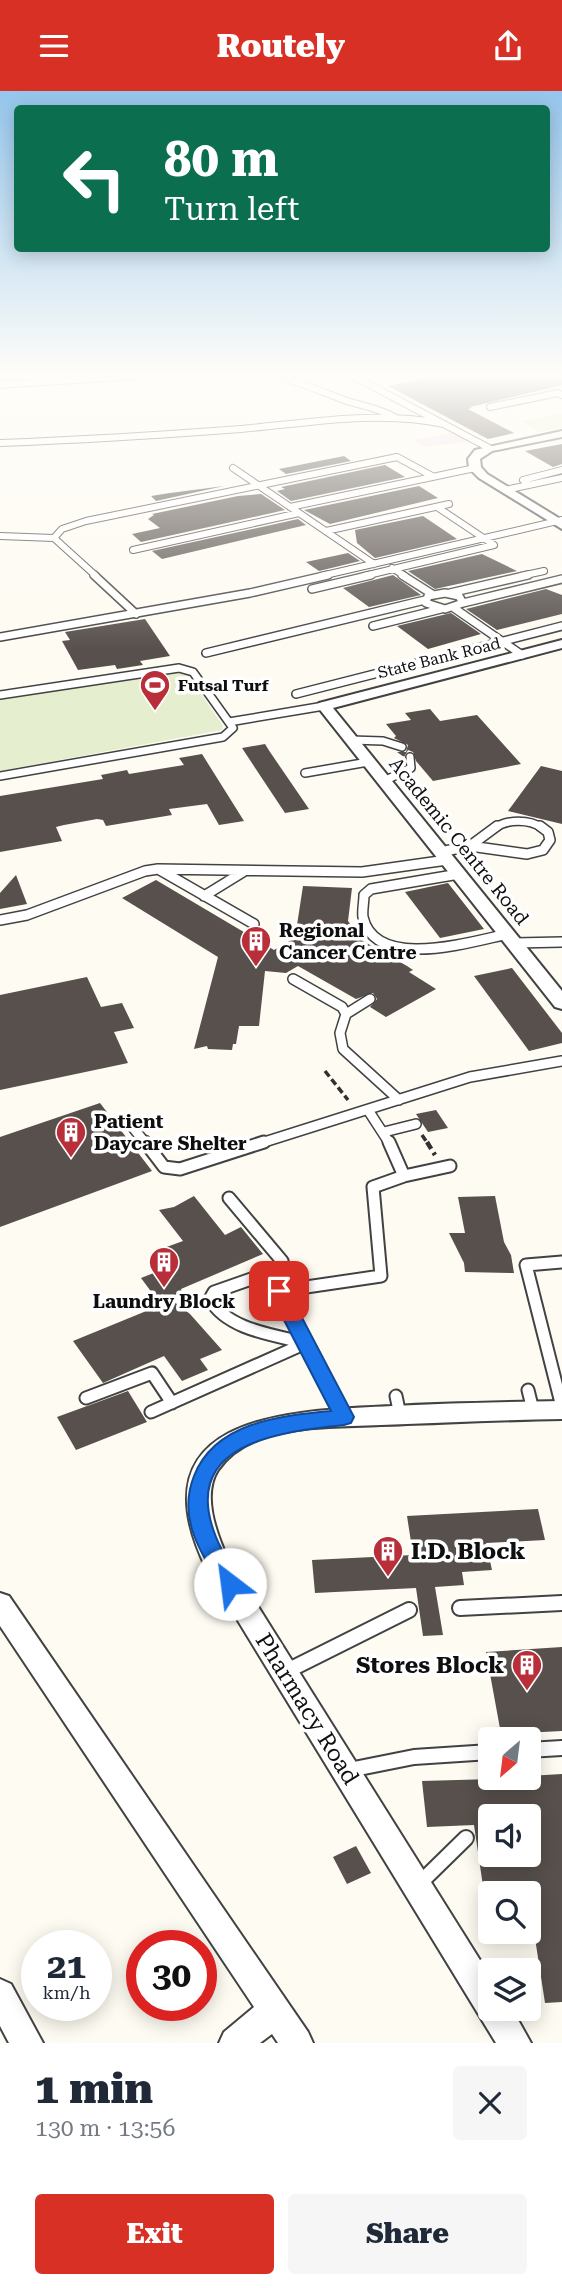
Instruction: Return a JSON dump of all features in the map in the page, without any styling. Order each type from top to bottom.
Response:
[{"type":"street","points":[[475,468],[505,490],[560,522]]},
{"type":"street","name":"State Bank Road","points":[[324,706],[562,644]]},
{"type":"street","name":"Academic Centre Road","points":[[324,706],[561,999]]},
{"type":"street","name":"Pharmacy Road","points":[[478,1986],[216,1562],[205,1537],[199,1510],[199,1489],[208,1465],[217,1453],[255,1432],[287,1423],[344,1417],[398,1405],[531,1400],[562,1408]]},
{"type":"street","points":[[1,1607],[297,2043]]},
{"type":"street","points":[[0,1995],[27,2043]]},
{"type":"street","points":[[235,2043],[275,2011]]},
{"type":"street","name":"Pharmacy Road","points":[[500,2021],[515,2043]]},
{"type":"lane","points":[[54,538],[62,529],[86,520],[347,467]]},
{"type":"lane","points":[[416,467],[432,476]]},
{"type":"lane","points":[[233,468],[374,564]]},
{"type":"lane","points":[[290,507],[475,468]]},
{"type":"lane","points":[[529,485],[523,480],[562,470]]},
{"type":"lane","points":[[505,490],[562,478]]},
{"type":"lane","points":[[326,531],[449,504]]},
{"type":"lane","points":[[312,589],[494,545],[437,507]]},
{"type":"lane","points":[[76,513],[86,520]]},
{"type":"lane","points":[[133,549],[299,513]]},
{"type":"lane","points":[[0,637],[250,593],[560,522]]},
{"type":"lane","points":[[0,536],[54,538],[136,614]]},
{"type":"lane","points":[[383,562],[432,594],[450,593],[544,571]]},
{"type":"lane","points":[[373,626],[562,579]]},
{"type":"lane","points":[[450,593],[462,599],[463,603]]},
{"type":"lane","points":[[206,653],[425,600],[432,594]]},
{"type":"lane","points":[[425,600],[432,607],[442,609]]},
{"type":"lane","points":[[454,608],[522,655]]},
{"type":"lane","points":[[296,694],[562,626]]},
{"type":"lane","points":[[0,695],[180,668],[193,672],[229,722],[232,732],[223,737],[0,776]]},
{"type":"lane","points":[[229,722],[324,706]]},
{"type":"lane","points":[[351,740],[372,739],[402,747]]},
{"type":"lane","points":[[384,781],[411,768],[410,757]]},
{"type":"lane","points":[[306,773],[368,762]]},
{"type":"lane","points":[[0,920],[27,915],[145,871],[158,869],[372,871],[443,856],[470,846],[501,823],[519,821],[537,824],[548,832],[550,841],[544,850],[527,854],[470,846]]},
{"type":"lane","points":[[158,869],[254,924]]},
{"type":"lane","points":[[204,896],[244,871]]},
{"type":"lane","points":[[459,874],[371,889],[364,895],[363,918],[375,937],[398,948],[425,951],[511,938],[562,942]]},
{"type":"lane","points":[[293,978],[342,1007],[346,1014]]},
{"type":"lane","points":[[370,999],[346,1014],[340,1033],[343,1049],[398,1100]]},
{"type":"lane","points":[[127,1120],[164,1167],[180,1169],[470,1077],[562,1061]]},
{"type":"lane","points":[[364,1111],[384,1132],[404,1176]]},
{"type":"lane","points":[[384,1132],[416,1124]]},
{"type":"lane","points":[[279,1291],[381,1276],[373,1187],[404,1176],[447,1167]]},
{"type":"lane","points":[[229,1198],[282,1261],[272,1280]]},
{"type":"lane","points":[[562,1262],[526,1265],[562,1408]]},
{"type":"lane","points":[[272,1280],[254,1278],[214,1292],[209,1299],[211,1305],[232,1321],[306,1343]]},
{"type":"lane","points":[[272,1280],[344,1417]]},
{"type":"lane","points":[[151,1412],[306,1343]]},
{"type":"lane","points":[[86,1398],[152,1373],[172,1403]]},
{"type":"lane","points":[[460,1608],[562,1603]]},
{"type":"lane","points":[[285,1673],[409,1611]]},
{"type":"lane","points":[[541,1749],[562,1748]]},
{"type":"lane","points":[[345,1771],[414,1757],[478,1753]]},
{"type":"lane","points":[[417,1886],[466,1838]]},
{"type":"path","points":[[325,1072],[364,1111]]},
{"type":"path","points":[[416,1124],[447,1167]]},
{"type":"green space","points":[[174,670],[187,673],[223,726],[222,730],[0,771],[0,697]]},
{"type":"building","points":[[289,467],[321,467],[286,474],[279,469]]},
{"type":"building","points":[[375,467],[388,467],[405,477],[291,501],[277,491],[285,489],[281,487]]},
{"type":"building","points":[[224,486],[156,501],[151,496],[170,493]]},
{"type":"building","points":[[419,486],[438,498],[330,524],[304,510]]},
{"type":"building","points":[[261,494],[285,510],[141,542],[132,534],[160,528],[148,519],[154,515],[152,514],[238,496]]},
{"type":"building","points":[[423,516],[457,539],[375,558],[357,543],[355,530]]},
{"type":"building","points":[[298,519],[306,525],[162,559],[152,551]]},
{"type":"building","points":[[348,553],[360,561],[319,571],[306,562]]},
{"type":"building","points":[[482,554],[517,571],[435,589],[408,571]]},
{"type":"building","points":[[393,575],[421,595],[369,607],[343,588]]},
{"type":"building","points":[[546,589],[562,595],[562,614],[497,630],[466,609]]},
{"type":"building","points":[[451,613],[481,634],[428,649],[397,626]]},
{"type":"building","points":[[145,619],[170,656],[140,661],[143,665],[117,669],[115,665],[78,670],[62,641],[70,640],[65,632]]},
{"type":"building","points":[[430,709],[440,721],[477,715],[521,764],[433,781],[416,761],[413,752],[408,750],[404,757],[397,752],[406,752],[408,745],[394,738],[396,736],[386,724],[411,720],[405,713]]},
{"type":"building","points":[[265,744],[309,809],[285,813],[242,748]]},
{"type":"building","points":[[202,754],[244,821],[219,825],[207,804],[169,809],[172,815],[106,826],[103,820],[97,819],[64,825],[56,827],[62,841],[0,852],[0,796],[103,779],[101,775],[127,770],[129,774],[184,765],[179,758]]},
{"type":"building","points":[[541,766],[562,771],[562,824],[508,811]]},
{"type":"building","points":[[16,875],[27,904],[0,909],[0,893]]},
{"type":"building","name":"Regional Cancer Centre","points":[[156,880],[274,950],[295,938],[303,886],[352,888],[348,921],[363,941],[407,966],[413,970],[409,972],[436,989],[386,1017],[370,1007],[377,999],[373,993],[356,999],[298,966],[286,973],[265,971],[259,1026],[239,1026],[236,1044],[233,1044],[232,1050],[208,1049],[207,1046],[194,1049],[218,957],[122,898]]},
{"type":"building","points":[[448,883],[484,929],[440,938],[405,892]]},
{"type":"building","points":[[512,968],[562,1033],[562,1043],[529,1051],[474,976]]},
{"type":"building","points":[[87,977],[101,1007],[122,1003],[134,1028],[114,1032],[128,1063],[0,1090],[0,995]]},
{"type":"building","name":"Patient Daycare Shelter","points":[[100,1103],[152,1171],[0,1227],[0,1137]]},
{"type":"building","points":[[436,1110],[448,1128],[428,1132],[416,1114]]},
{"type":"building","name":"Laundry Block","points":[[194,1196],[225,1235],[241,1227],[263,1254],[181,1289],[184,1297],[173,1301],[190,1314],[222,1350],[200,1359],[208,1370],[182,1381],[164,1356],[103,1383],[73,1341],[161,1305],[141,1278],[174,1265],[161,1249],[183,1241],[159,1210],[174,1207]]},
{"type":"building","points":[[495,1196],[504,1242],[511,1255],[514,1273],[465,1272],[464,1263],[449,1233],[465,1233],[458,1197]]},
{"type":"building","points":[[128,1391],[147,1422],[76,1450],[57,1417]]},
{"type":"building","name":"I.D. Block","points":[[538,1509],[545,1540],[486,1543],[492,1570],[462,1572],[464,1585],[435,1587],[443,1635],[423,1636],[416,1588],[315,1593],[312,1560],[413,1555],[407,1516]]},
{"type":"building","name":"Stores Block","points":[[562,1647],[562,1731],[541,1732],[541,1727],[500,1727],[486,1652]]},
{"type":"building","points":[[562,1774],[562,2002],[545,2003],[541,1958],[538,1958],[536,1944],[541,1944],[541,1881],[482,1881],[480,1867],[541,1867],[541,1804],[478,1804],[478,1852],[474,1825],[427,1827],[422,1781],[478,1779],[478,1790],[541,1790],[541,1775]]},
{"type":"building","points":[[356,1846],[371,1873],[347,1884],[333,1857]]},
{"type":"place","name":"Futsal Turf","points":[[155,712]]},
{"type":"place","name":"Regional Cancer Centre","points":[[256,968]]},
{"type":"place","name":"Patient Daycare Shelter","points":[[71,1159]]},
{"type":"place","name":"Laundry Block","points":[[164,1289]]},
{"type":"place","name":"I.D. Block","points":[[388,1578]]},
{"type":"place","name":"Stores Block","points":[[527,1692]]},
{"type":"route","points":[[230,1584],[205,1537],[199,1510],[199,1489],[208,1465],[217,1453],[255,1432],[287,1423],[344,1417],[279,1291]]}]
